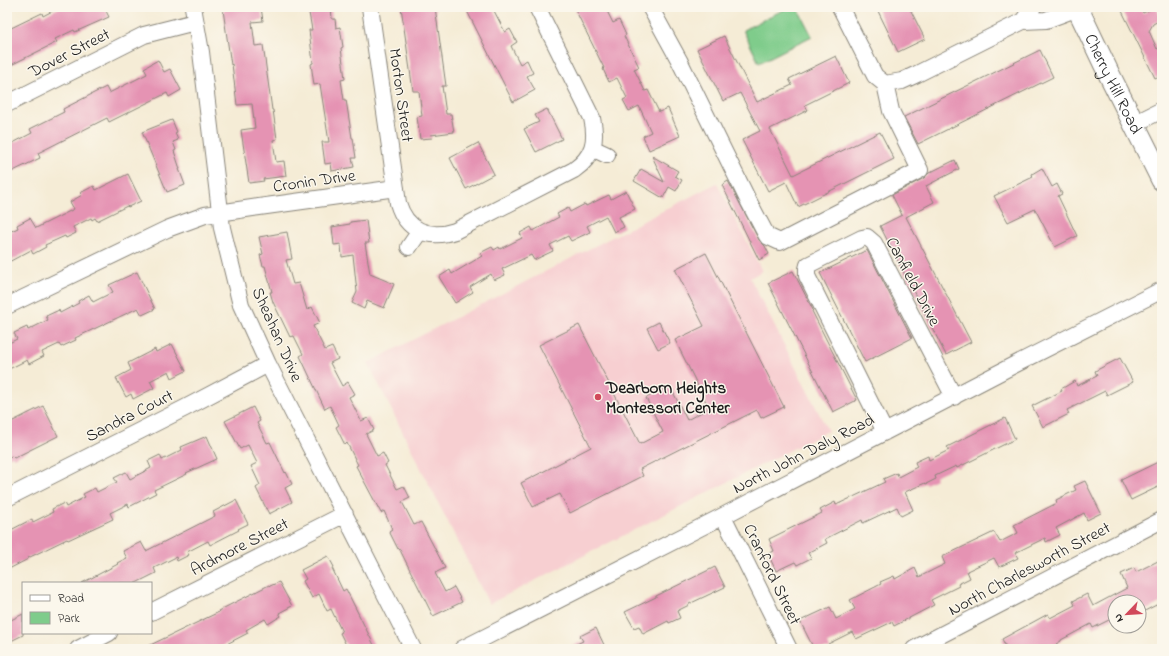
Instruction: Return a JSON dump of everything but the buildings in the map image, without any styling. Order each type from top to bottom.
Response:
[{"type":"main road","name":"Cherry Hill Road","points":[[1078,8],[1162,180]]},
{"type":"street","name":"Morton Street","points":[[370,7],[396,188]]},
{"type":"street","points":[[396,188],[400,211],[411,225],[428,234],[446,234],[455,231],[574,170],[586,160],[592,148],[595,130],[592,118],[537,7]]},
{"type":"street","points":[[650,7],[679,60],[767,236],[780,242],[920,170],[891,111],[885,84],[874,76],[840,7]]},
{"type":"street","points":[[1023,21],[1033,7]]},
{"type":"street","points":[[885,84],[902,81],[918,74],[1023,21],[1046,20],[1078,8]]},
{"type":"street","name":"Dover Street","points":[[7,104],[144,35],[194,15]]},
{"type":"street","name":"Sheahan Drive","points":[[194,15],[202,60],[223,232],[241,305],[268,364],[413,649]]},
{"type":"street","points":[[1134,124],[1162,110]]},
{"type":"street","points":[[592,148],[607,155]]},
{"type":"street","name":"Cronin Drive","points":[[7,306],[167,229],[205,215],[396,188]]},
{"type":"street","points":[[409,247],[420,231]]},
{"type":"street","name":"Canfield Drive","points":[[885,432],[807,276],[808,265],[862,238],[867,237],[874,243],[954,397]]},
{"type":"street","name":"North John Daly Road","points":[[462,649],[1162,290]]},
{"type":"street","name":"Sandra Court","points":[[7,498],[185,408],[268,364]]},
{"type":"street","name":"Ardmore Street","points":[[152,611],[345,514]]},
{"type":"street","name":"Cranford Street","points":[[723,516],[789,649]]},
{"type":"street","name":"North Charlesworth Street","points":[[914,649],[1162,520]]},
{"type":"street","points":[[78,649],[107,634]]},
{"type":"shaded area","name":"Dearborn Heights Montessori Center","points":[[717,183],[762,271],[750,278],[828,431],[489,604],[368,363]]},
{"type":"green space","points":[[789,7],[797,7],[812,36],[759,63],[743,30]]},
{"type":"place","name":"Dearborn Heights Montessori Center","points":[[598,397]]}]
